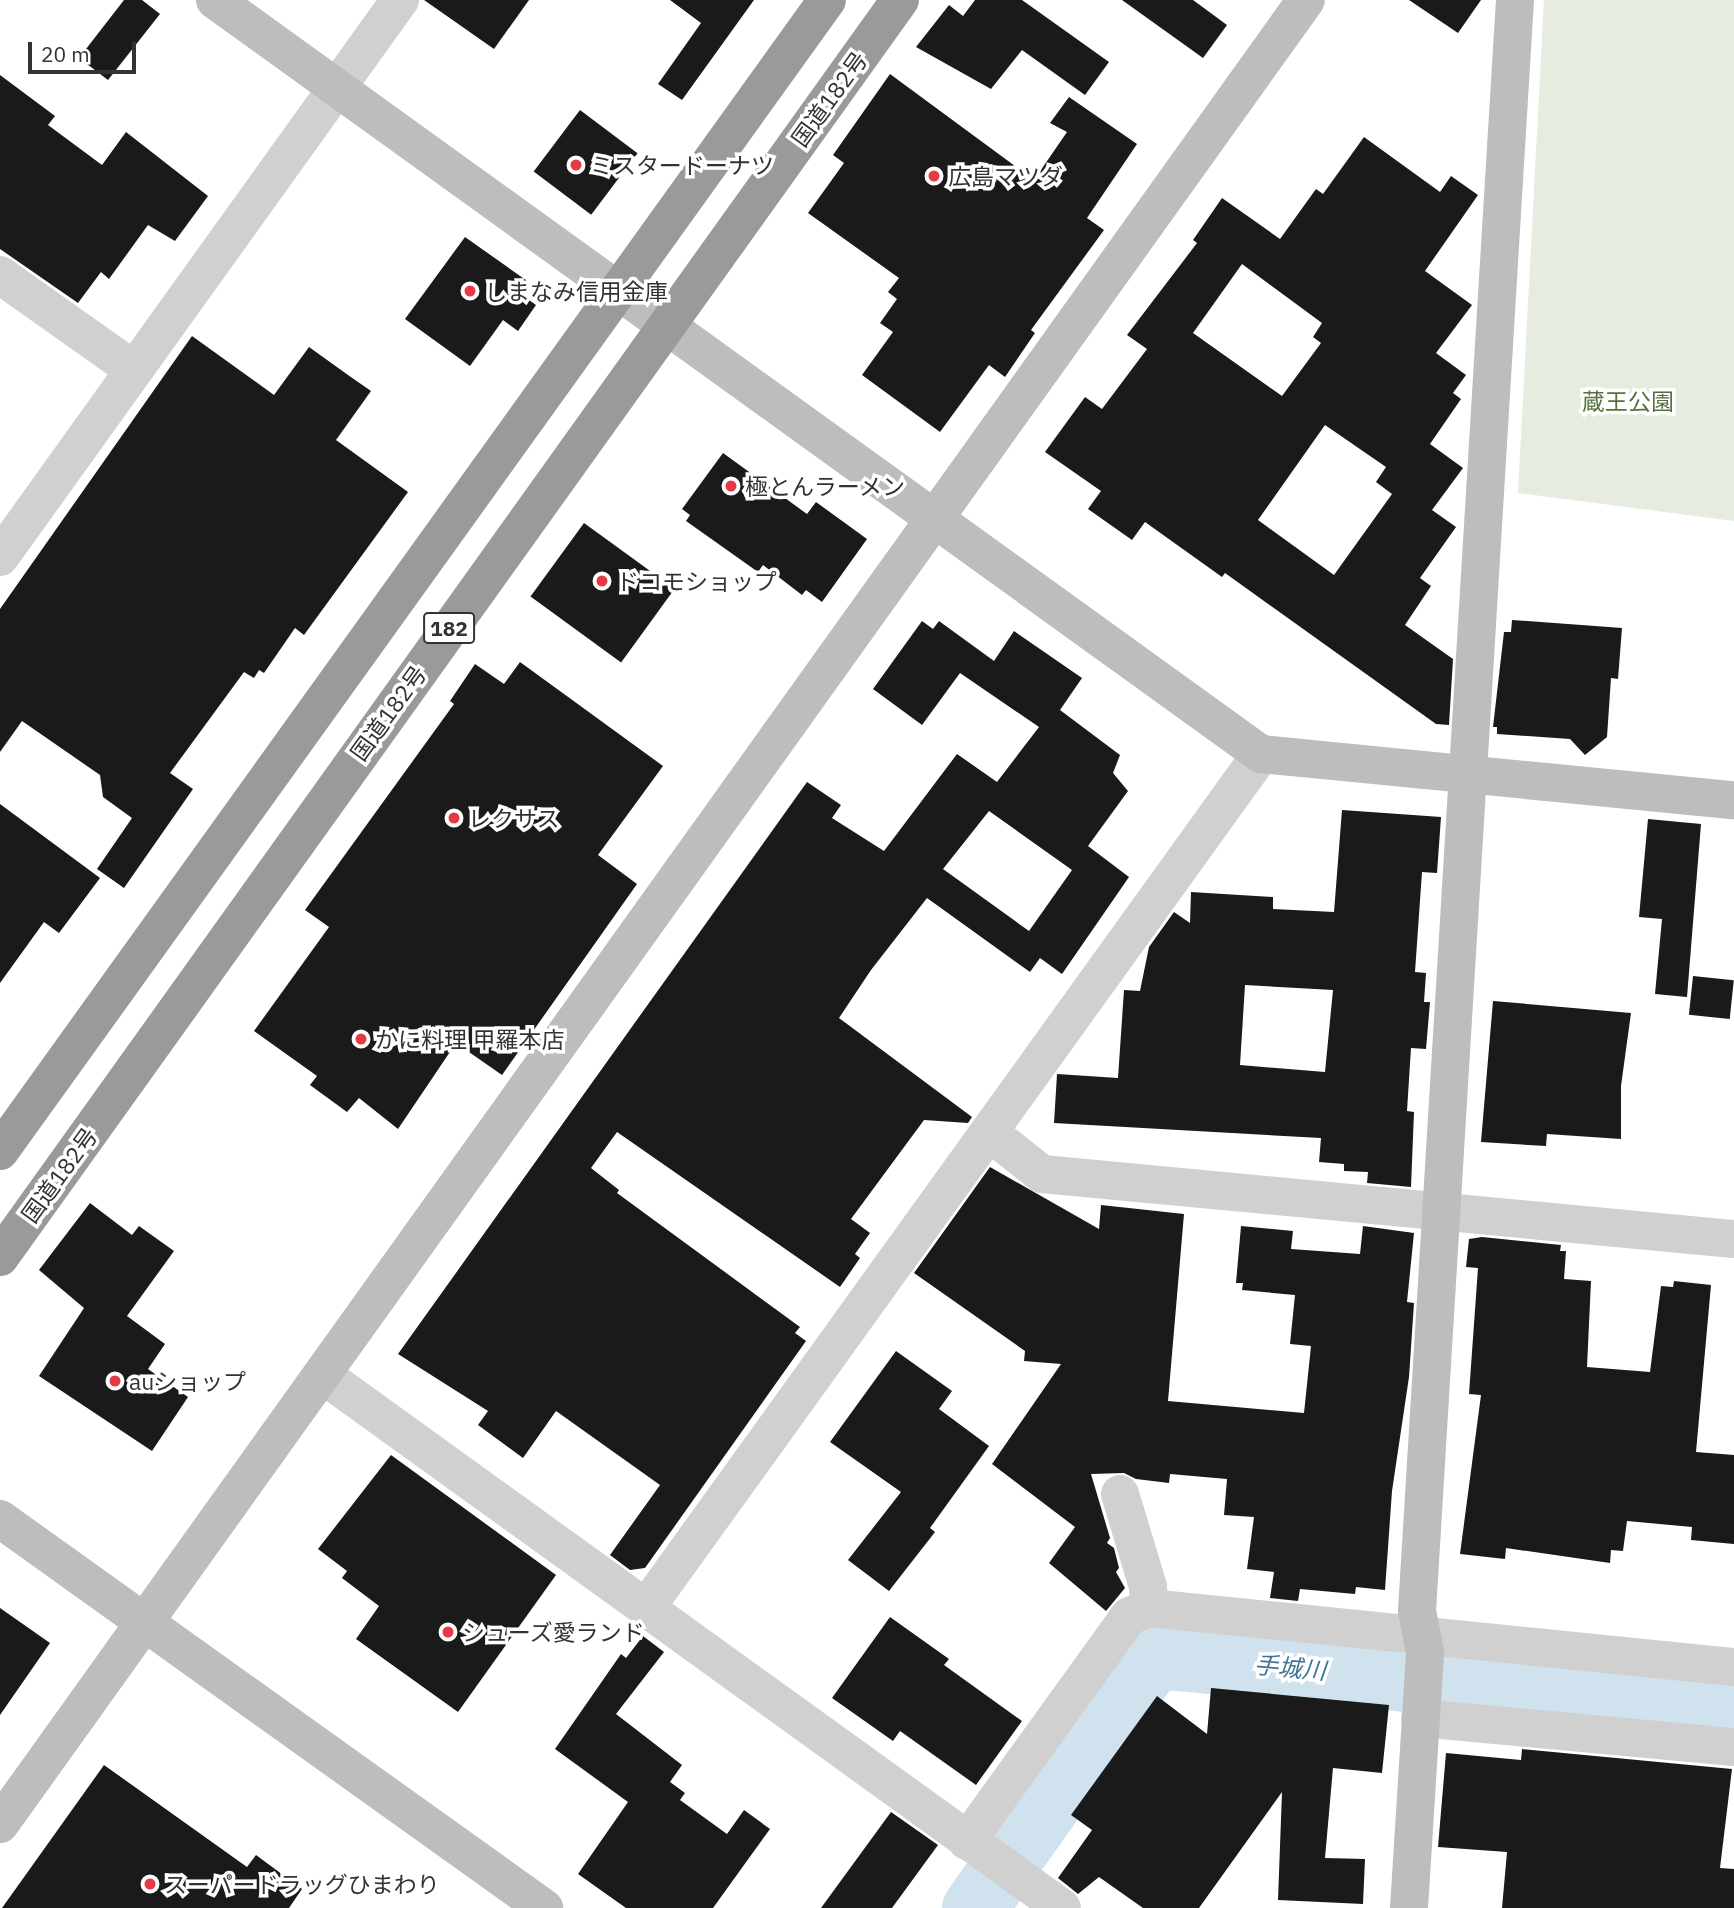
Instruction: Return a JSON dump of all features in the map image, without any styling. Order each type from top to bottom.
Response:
[{"type":"highway","name":"182","points":[[0,1151],[827,0]]},
{"type":"highway","name":"国道182号","points":[[0,1257],[900,0]]},
{"type":"street","points":[[215,0],[1261,754],[1734,800]]},
{"type":"street","points":[[0,557],[401,0]]},
{"type":"street","points":[[0,1824],[143,1620],[323,1375],[1306,0]]},
{"type":"street","points":[[1409,1908],[1425,1644],[1418,1611],[1515,0]]},
{"type":"street","points":[[0,275],[133,369]]},
{"type":"street","points":[[646,1608],[1261,754]]},
{"type":"street","points":[[989,1133],[1042,1174],[1734,1239]]},
{"type":"street","points":[[323,1375],[974,1845],[1020,1890],[1062,1908]]},
{"type":"street","points":[[1120,1494],[1148,1587],[1149,1608]]},
{"type":"street","points":[[0,1519],[544,1908]]},
{"type":"street","points":[[974,1845],[1129,1616],[1149,1608],[1425,1644],[1734,1667]]},
{"type":"street","points":[[1421,1709],[1734,1747]]},
{"type":"green space","name":"蔵王公園","points":[[1544,0],[1734,0],[1734,521],[1518,493]]},
{"type":"building","points":[[124,0],[142,0],[160,14],[108,80],[79,58]]},
{"type":"building","points":[[424,0],[529,0],[494,49]]},
{"type":"building","points":[[670,0],[754,0],[682,100],[658,84],[701,23]]},
{"type":"building","points":[[975,0],[1022,0],[1109,62],[1085,95],[1022,50],[991,89],[916,47],[949,5],[963,16]]},
{"type":"building","points":[[1122,0],[1193,0],[1227,25],[1203,58]]},
{"type":"building","points":[[1409,0],[1481,0],[1458,33]]},
{"type":"building","points":[[890,74],[1034,180],[1067,132],[1050,123],[1069,97],[1137,144],[1087,218],[1104,230],[1031,330],[1035,333],[1005,377],[989,365],[940,432],[862,375],[893,332],[880,323],[897,299],[888,292],[899,278],[808,213],[844,163],[833,155]]},
{"type":"building","points":[[0,75],[55,116],[48,125],[102,165],[126,132],[208,196],[175,241],[148,225],[109,279],[101,272],[78,303],[0,249]]},
{"type":"building","points":[[580,110],[638,153],[591,215],[534,171]]},
{"type":"building","points":[[1364,137],[1440,192],[1451,176],[1478,195],[1425,271],[1472,305],[1436,353],[1466,375],[1453,393],[1461,399],[1430,444],[1463,468],[1432,510],[1456,527],[1420,578],[1431,586],[1405,625],[1453,659],[1449,725],[1436,724],[1225,573],[1222,577],[1145,522],[1132,540],[1088,509],[1101,491],[1045,452],[1085,397],[1102,409],[1147,349],[1127,335],[1197,243],[1193,240],[1222,198],[1280,239],[1316,189],[1323,194]],"holes":[[[1242,264],[1322,323],[1313,337],[1321,343],[1282,396],[1193,333]],[[1325,425],[1386,467],[1376,482],[1392,494],[1334,575],[1258,520]]]},
{"type":"building","points":[[465,237],[530,283],[522,295],[536,305],[518,331],[503,320],[470,366],[405,319]]},
{"type":"building","points":[[192,336],[274,395],[309,347],[371,391],[336,440],[408,492],[304,635],[295,628],[264,673],[259,670],[254,678],[244,672],[170,773],[193,789],[124,888],[97,869],[132,818],[103,797],[100,775],[22,721],[0,752],[0,609]]},
{"type":"building","points":[[723,453],[807,514],[816,502],[867,539],[822,602],[806,590],[802,595],[763,565],[758,572],[686,521],[690,515],[682,509]]},
{"type":"building","points":[[584,523],[675,589],[621,662],[531,597]]},
{"type":"building","points":[[1512,620],[1622,628],[1618,679],[1611,678],[1607,737],[1585,755],[1570,739],[1497,734],[1497,727],[1493,727],[1504,632],[1511,632]]},
{"type":"building","points":[[922,621],[933,629],[939,621],[994,661],[1014,631],[1082,678],[1060,710],[1120,755],[1113,773],[1128,791],[1088,846],[1129,877],[1062,974],[1040,958],[1030,972],[927,898],[871,970],[839,1018],[972,1117],[968,1123],[924,1120],[851,1219],[870,1233],[855,1254],[860,1258],[840,1287],[617,1132],[591,1168],[619,1190],[617,1193],[800,1327],[795,1333],[806,1341],[645,1568],[630,1570],[610,1555],[660,1485],[556,1411],[523,1458],[478,1425],[488,1411],[398,1354],[807,782],[841,805],[832,818],[884,851],[957,754],[997,782],[1039,727],[960,673],[922,725],[873,689]],"holes":[[[989,811],[1072,870],[1029,931],[943,869]]]},
{"type":"building","points":[[520,662],[663,766],[598,855],[637,884],[502,1075],[456,1043],[398,1129],[359,1098],[347,1112],[310,1085],[317,1076],[254,1031],[329,927],[305,910],[454,704],[450,701],[475,664],[504,684]]},
{"type":"building","points":[[0,804],[100,878],[59,933],[44,922],[0,983]]},
{"type":"building","points":[[1342,810],[1441,817],[1437,873],[1422,872],[1415,972],[1426,973],[1424,1002],[1430,1002],[1426,1049],[1411,1048],[1407,1111],[1414,1112],[1411,1187],[1367,1183],[1368,1172],[1344,1171],[1344,1164],[1319,1162],[1321,1138],[1054,1123],[1057,1074],[1118,1078],[1124,990],[1140,991],[1149,947],[1174,912],[1190,923],[1191,892],[1273,897],[1273,909],[1334,912]],"holes":[[[1245,985],[1333,990],[1325,1072],[1240,1065]]]},
{"type":"building","points":[[1648,819],[1701,824],[1687,997],[1655,994],[1662,919],[1639,917]]},
{"type":"building","points":[[1693,976],[1734,980],[1730,1019],[1689,1015]]},
{"type":"building","points":[[1493,1001],[1631,1013],[1621,1086],[1621,1139],[1547,1134],[1546,1146],[1481,1142]]},
{"type":"building","points":[[990,1167],[1099,1229],[1101,1205],[1184,1214],[1168,1401],[1304,1413],[1311,1346],[1290,1344],[1295,1295],[1242,1290],[1243,1283],[1236,1283],[1241,1226],[1293,1231],[1291,1249],[1360,1254],[1363,1226],[1414,1233],[1407,1302],[1414,1303],[1409,1377],[1392,1491],[1385,1590],[1356,1587],[1355,1594],[1300,1589],[1298,1601],[1270,1598],[1274,1572],[1247,1569],[1254,1517],[1224,1515],[1227,1479],[1170,1474],[1169,1483],[1136,1479],[1124,1473],[1091,1474],[1110,1538],[1107,1543],[1114,1548],[1119,1568],[1116,1572],[1125,1588],[1106,1611],[1049,1563],[1075,1527],[992,1464],[1061,1364],[1024,1361],[1025,1351],[914,1273]]},
{"type":"building","points":[[90,1203],[132,1235],[139,1226],[174,1251],[127,1316],[165,1344],[148,1369],[188,1397],[152,1451],[39,1376],[84,1308],[39,1270]]},
{"type":"building","points":[[1482,1237],[1561,1245],[1560,1251],[1566,1251],[1564,1279],[1591,1281],[1587,1367],[1650,1372],[1661,1286],[1673,1287],[1674,1281],[1711,1285],[1696,1452],[1734,1455],[1734,1544],[1691,1540],[1692,1527],[1627,1521],[1623,1551],[1611,1550],[1610,1563],[1506,1548],[1505,1559],[1460,1554],[1481,1395],[1469,1394],[1478,1268],[1466,1267],[1469,1239]]},
{"type":"building","points":[[896,1351],[952,1391],[939,1409],[989,1446],[930,1528],[935,1532],[889,1591],[848,1560],[901,1492],[830,1442]]},
{"type":"building","points":[[391,1455],[556,1575],[458,1712],[356,1639],[379,1606],[342,1578],[347,1571],[318,1549]]},
{"type":"building","points":[[0,1608],[50,1643],[0,1715]]},
{"type":"building","points":[[890,1617],[949,1659],[944,1665],[1022,1721],[976,1785],[900,1731],[893,1741],[832,1698]]},
{"type":"building","points":[[643,1636],[664,1652],[616,1714],[682,1765],[670,1782],[685,1793],[680,1800],[727,1834],[744,1810],[770,1829],[713,1908],[626,1908],[578,1874],[628,1802],[555,1749],[621,1654],[626,1658]]},
{"type":"building","points":[[1211,1688],[1389,1705],[1382,1773],[1333,1768],[1325,1858],[1365,1859],[1363,1904],[1278,1900],[1282,1792],[1199,1908],[1143,1908],[1099,1877],[1078,1894],[1058,1878],[1092,1830],[1071,1815],[1157,1696],[1207,1734]]},
{"type":"building","points":[[1522,1749],[1732,1769],[1720,1868],[1734,1869],[1734,1908],[1502,1908],[1507,1852],[1438,1847],[1446,1753],[1521,1760]]},
{"type":"building","points":[[104,1765],[247,1867],[256,1855],[302,1889],[289,1908],[2,1908]]},
{"type":"building","points":[[891,1812],[938,1845],[892,1908],[821,1908]]},
{"type":"waterway","name":"手城川","points":[[974,1908],[1154,1656],[1734,1709]]},
{"type":"place","name":"ミスタードーナツ","points":[[576,165]]},
{"type":"place","name":"広島マツダ","points":[[934,176]]},
{"type":"place","name":"しまなみ信用金庫","points":[[470,291]]},
{"type":"place","name":"極とんラーメン","points":[[731,486]]},
{"type":"place","name":"ドコモショップ","points":[[602,581]]},
{"type":"place","name":"レクサス","points":[[454,818]]},
{"type":"place","name":"かに料理 甲羅本店","points":[[361,1039]]},
{"type":"place","name":"auショップ","points":[[115,1381]]},
{"type":"place","name":"シューズ愛ランド","points":[[448,1632]]},
{"type":"place","name":"スーパードラッグひまわり","points":[[150,1884]]}]
